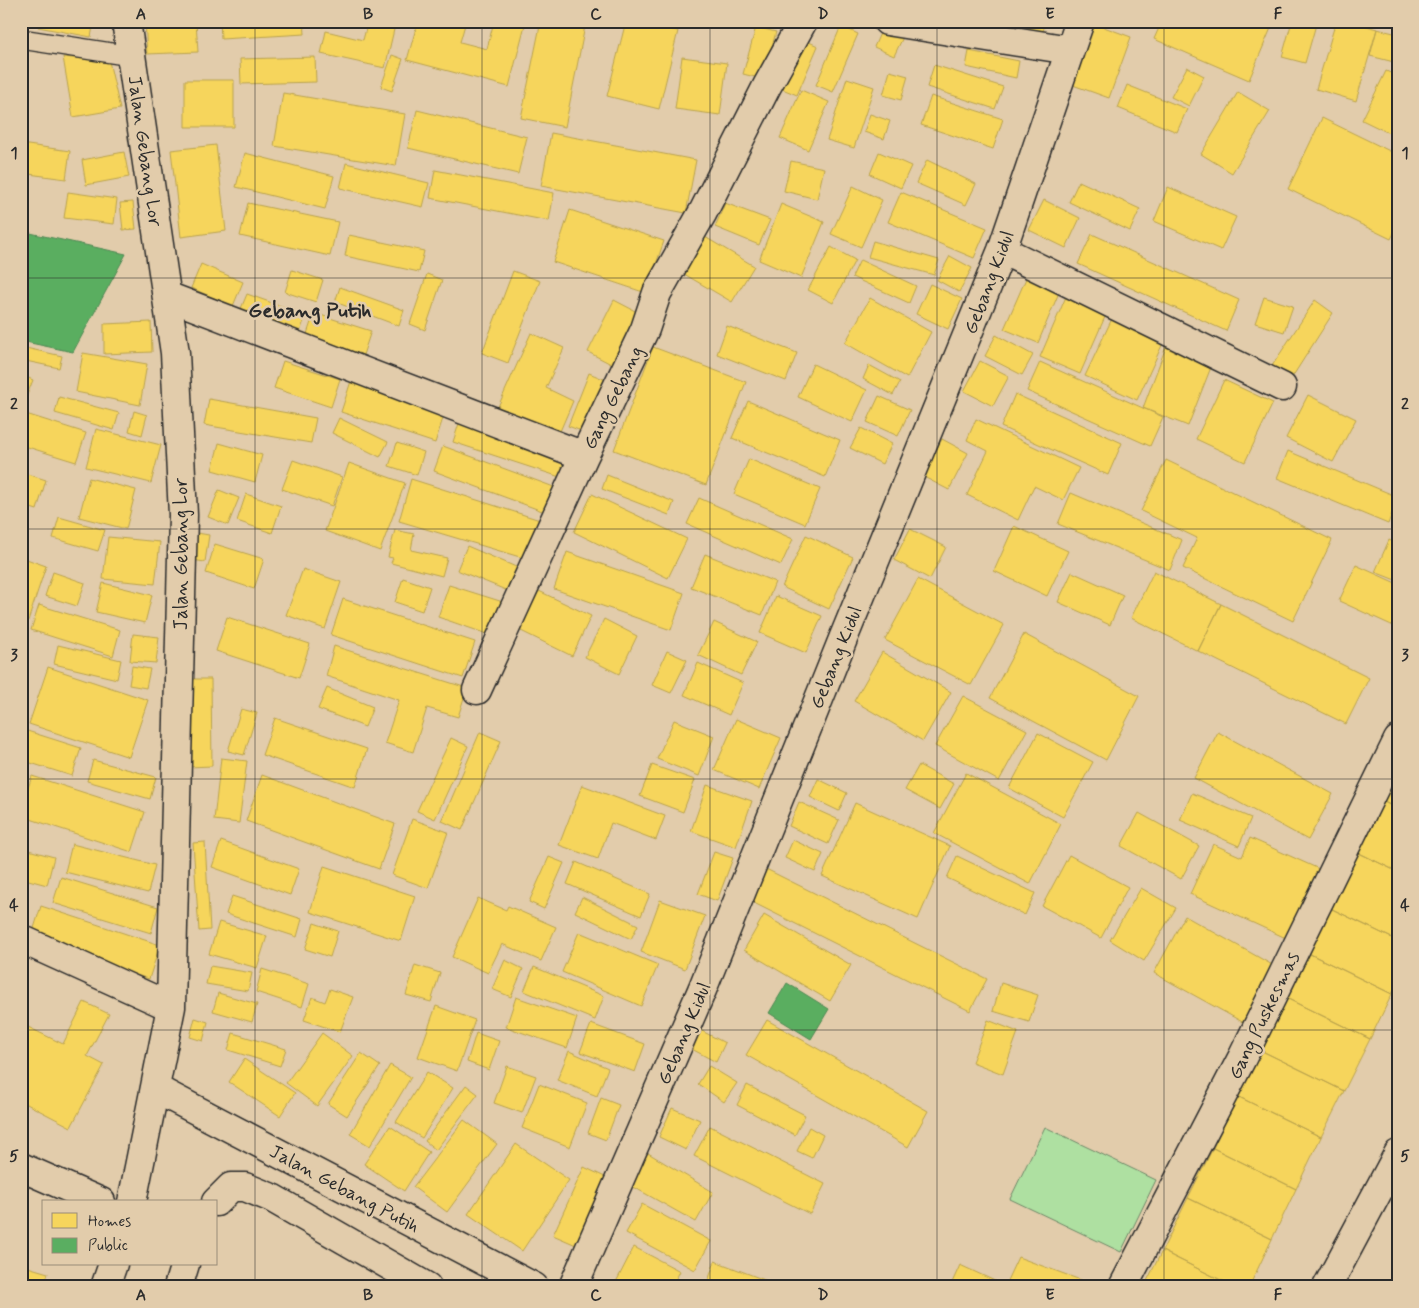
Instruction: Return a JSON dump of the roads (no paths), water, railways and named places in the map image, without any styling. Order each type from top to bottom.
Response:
[{"type":"street","name":"Jalan Gebang Lor","points":[[126,21],[175,353],[182,515],[171,1007],[132,1200]]},
{"type":"street","name":"Gang Gebang","points":[[167,296],[584,456],[645,330],[657,293],[703,212],[767,86],[804,21]]},
{"type":"street","points":[[888,21],[1070,50]]},
{"type":"street","name":"Gebang Kidul","points":[[573,1287],[702,990],[842,639],[1002,250],[1080,21]]},
{"type":"street","points":[[1002,250],[1282,387]]},
{"type":"street","points":[[477,690],[584,456]]},
{"type":"street","name":"Gang Puskesmas","points":[[1123,1287],[1242,1058],[1398,740]]},
{"type":"street","points":[[21,939],[171,1007]]},
{"type":"street","name":"Jalan Gebang Putih","points":[[156,1089],[534,1287]]},
{"type":"street","points":[[1327,1287],[1398,1154]]},
{"type":"street","points":[[21,1168],[96,1200]]},
{"type":"street","points":[[218,1200],[231,1187],[244,1187],[272,1198],[427,1287]]},
{"type":"street","points":[[105,1287],[112,1266]]},
{"type":"street","points":[[178,1287],[184,1266]]},
{"type":"lane","points":[[21,39],[131,56]]},
{"type":"district","name":"Gebang Putih","points":[[310,310]]}]
